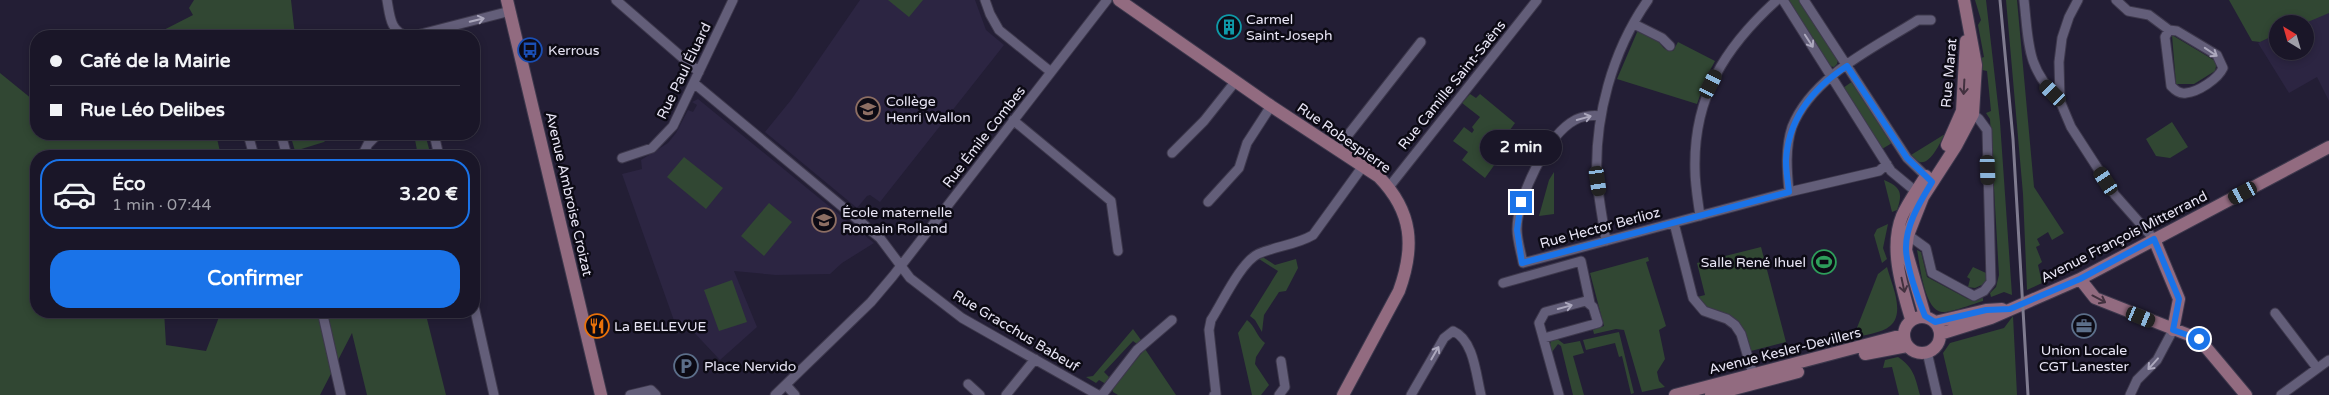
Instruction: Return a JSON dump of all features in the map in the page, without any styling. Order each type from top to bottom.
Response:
[{"type":"main road","name":"Rue Robespierre","points":[[1119,0],[1235,82],[1363,166],[1388,188],[1401,206],[1407,224],[1406,270],[1399,291],[1343,395]]},
{"type":"main road","name":"Rue Marat","points":[[1929,180],[1956,146],[1972,114],[1976,65],[1964,0]]},
{"type":"main road","name":"Avenue Ambroise Croizat","points":[[509,6],[601,395]]},
{"type":"main road","name":"Rue Marat","points":[[1911,319],[1899,270],[1896,246],[1903,214],[1929,180],[1951,138],[1962,111],[1968,21]]},
{"type":"main road","name":"Avenue François Mitterrand","points":[[1940,334],[1991,318],[2080,279],[2329,147]]},
{"type":"main road","name":"Rue Marat","points":[[1920,194],[1908,235],[1906,250],[1930,319]]},
{"type":"main road","points":[[2154,239],[2179,299],[2173,330]]},
{"type":"main road","points":[[2080,279],[2095,298],[2199,339],[2246,395]]},
{"type":"main road","points":[[1930,319],[1940,334],[1937,346],[1927,352],[1913,351],[1905,341],[1904,329],[1911,319],[1930,319],[1986,310],[2010,309]]},
{"type":"main road","name":"Avenue Kesler-Devillers","points":[[1675,395],[1753,374],[1905,341]]},
{"type":"main road","name":"Avenue Kesler-Devillers","points":[[1711,395],[1905,341]]},
{"type":"street","points":[[387,0],[393,27],[395,30]]},
{"type":"street","points":[[616,0],[700,72]]},
{"type":"street","name":"Rue Paul Éluard","points":[[622,158],[652,148],[673,126],[695,84],[734,0]]},
{"type":"street","points":[[985,0],[999,30],[1051,72]]},
{"type":"street","name":"Rue Émile Combes","points":[[775,395],[871,302],[1107,0]]},
{"type":"street","name":"Rue Camille Saint-Saëns","points":[[1388,188],[1537,0]]},
{"type":"street","points":[[1606,241],[1598,181],[1601,116],[1613,68],[1648,0]]},
{"type":"street","points":[[1700,216],[1694,171],[1695,147],[1699,121],[1711,84],[1726,55],[1750,24],[1777,0]]},
{"type":"street","points":[[1783,0],[1891,170],[1920,194]]},
{"type":"street","points":[[1804,0],[1907,158],[1929,180]]},
{"type":"street","points":[[2024,0],[2029,48],[2035,71],[2045,86],[2060,101],[2071,127],[2115,195],[2154,239]]},
{"type":"street","points":[[2060,101],[2062,38],[2069,17],[2078,0]]},
{"type":"street","points":[[2116,0],[2128,11],[2149,15],[2169,30],[2177,31],[2217,55],[2223,68],[2220,75],[2196,90],[2185,93],[2177,91],[2171,86],[2165,37],[2169,30]]},
{"type":"street","points":[[432,30],[509,6]]},
{"type":"street","points":[[1789,192],[1786,161],[1792,129],[1805,102],[1831,76],[1918,20],[1931,20]]},
{"type":"street","points":[[1634,24],[1662,38],[1670,46]]},
{"type":"street","points":[[1337,148],[1421,42]]},
{"type":"street","points":[[1172,153],[1204,121],[1235,82]]},
{"type":"street","name":"Rue Gracchus Babeuf","points":[[695,84],[880,238],[910,278],[962,318],[1098,395]]},
{"type":"street","points":[[1208,202],[1240,168],[1247,143],[1271,106]]},
{"type":"street","points":[[1908,235],[1926,248],[1932,273],[1974,296],[1984,291],[1991,282],[1987,130],[1979,118],[1972,114]]},
{"type":"street","name":"Rue Hector Berlioz","points":[[1601,116],[1594,115],[1575,120],[1554,140],[1537,163],[1521,202],[1517,230],[1522,263],[1879,170],[1887,164]]},
{"type":"street","points":[[1013,120],[1111,201],[1118,251]]},
{"type":"street","points":[[1216,395],[1209,330],[1211,320],[1248,262],[1258,254],[1304,241],[1313,235],[1363,166]]},
{"type":"street","points":[[1674,223],[1693,298],[1704,311],[1727,319],[1735,325],[1741,334],[1753,374]]},
{"type":"street","points":[[1503,283],[1581,262],[1590,303],[1597,315],[1598,322],[1544,338]]},
{"type":"street","points":[[1559,395],[1539,323],[1545,312],[1586,301],[1590,303]]},
{"type":"street","points":[[2275,313],[2317,368]]},
{"type":"street","points":[[324,318],[341,395]]},
{"type":"street","points":[[477,318],[494,395]]},
{"type":"street","points":[[1102,395],[1137,350],[1172,320]]},
{"type":"street","points":[[2130,395],[2137,380],[2157,360],[2173,330]]},
{"type":"street","points":[[1411,395],[1444,338],[1453,331],[1459,334],[1468,345],[1481,395]]},
{"type":"street","points":[[1927,352],[1937,395]]},
{"type":"street","points":[[1006,395],[1035,360]]},
{"type":"street","points":[[2281,395],[2329,360]]},
{"type":"street","points":[[1280,395],[1285,388],[1281,361]]},
{"type":"street","points":[[968,384],[980,395]]},
{"type":"street","points":[[786,385],[795,395]]},
{"type":"street","points":[[630,395],[651,390],[656,395]]},
{"type":"shaded area","name":"Collège Henri Wallon","points":[[860,0],[975,0],[986,30],[1004,45],[880,202],[870,195],[857,208],[765,132],[791,100]]},
{"type":"shaded area","points":[[2329,0],[2329,101],[2317,77],[2289,93],[2258,43],[2269,38],[2269,60],[2314,60],[2314,15],[2311,15]]},
{"type":"shaded area","points":[[698,99],[874,243],[842,263],[830,274],[776,275],[734,271],[757,327],[720,360],[688,326],[677,329],[622,174],[642,169],[641,160],[668,143],[676,133],[688,110],[693,112],[697,105],[692,102]]},
{"type":"green space","points":[[194,0],[291,0],[294,30],[164,30],[193,15],[189,8]]},
{"type":"green space","points":[[888,0],[923,0],[909,17]]},
{"type":"green space","points":[[1789,0],[1800,0],[1838,59],[1834,67],[1829,66]]},
{"type":"green space","points":[[1975,0],[1986,0],[2000,122],[2012,295],[2004,292],[1991,297],[1990,293],[1996,287],[1999,275],[1990,119],[1986,113],[1991,111],[1987,71],[1982,70],[1981,58],[1984,57],[1978,25],[1981,20]]},
{"type":"green space","points":[[2006,0],[2017,0],[2034,187],[2064,233],[2052,240],[2048,232],[2037,239],[2040,245],[2036,247],[2042,262],[2038,265],[2042,283],[2027,290],[2023,194]]},
{"type":"green space","points":[[2229,0],[2329,0],[2329,13],[2314,19],[2314,15],[2269,15],[2269,38],[2260,42],[2252,41]]},
{"type":"green space","points":[[1638,30],[1653,37],[1667,50],[1673,51],[1678,42],[1715,61],[1706,78],[1697,104],[1617,79]]},
{"type":"green space","points":[[2172,35],[2217,62],[2215,71],[2194,84],[2176,84]]},
{"type":"green space","points":[[0,73],[30,97],[30,140],[217,140],[220,150],[30,150],[30,318],[164,318],[166,345],[206,351],[219,318],[427,318],[446,395],[367,395],[352,333],[320,395],[0,395]]},
{"type":"green space","points":[[1853,81],[1892,143],[1882,149],[1843,88]]},
{"type":"green space","points":[[1470,94],[1476,98],[1480,94],[1515,123],[1499,145],[1505,150],[1485,178],[1462,160],[1468,152],[1453,141],[1464,127],[1472,133],[1474,130],[1472,127],[1480,117],[1462,103]]},
{"type":"green space","points":[[2172,122],[2188,147],[2170,158],[2156,156],[2146,139]]},
{"type":"green space","points":[[1945,134],[1927,161],[1916,161],[1911,155]]},
{"type":"green space","points":[[292,140],[326,140],[324,142],[295,150]]},
{"type":"green space","points":[[415,140],[427,140],[429,150],[417,150]]},
{"type":"green space","points":[[684,157],[723,188],[706,209],[667,177]]},
{"type":"green space","points":[[1554,172],[1554,214],[1539,216],[1549,180]]},
{"type":"green space","points":[[1884,180],[1894,185],[1900,195],[1897,210],[1892,212]]},
{"type":"green space","points":[[769,203],[792,222],[764,256],[741,236]]},
{"type":"green space","points":[[1888,224],[1883,248],[1887,259],[1882,263],[1874,235],[1877,229]]},
{"type":"green space","points":[[1761,247],[1786,342],[1751,351],[1741,326],[1735,320],[1713,311],[1705,306],[1697,297],[1705,295],[1697,263]]},
{"type":"green space","points":[[1917,250],[1921,252],[1927,277],[1968,299],[1983,298],[1983,301],[1950,311],[1942,312],[1936,309],[1931,304],[1924,286]]},
{"type":"green space","points":[[1261,256],[1275,265],[1296,259],[1298,268],[1286,291],[1279,292],[1264,315],[1262,332],[1255,320],[1250,316],[1278,271],[1259,259]]},
{"type":"green space","points":[[1648,257],[1649,261],[1646,262],[1666,326],[1659,330],[1665,359],[1657,372],[1659,381],[1665,387],[1642,392],[1624,330],[1616,329],[1594,334],[1593,330],[1604,326],[1590,273]]},
{"type":"green space","points":[[1887,267],[1896,298],[1897,314],[1895,320],[1890,326],[1873,334],[1853,338],[1878,274]]},
{"type":"green space","points":[[1973,267],[1986,273],[1986,283],[1975,288],[1968,287],[1970,279],[1967,277]]},
{"type":"green space","points":[[732,280],[747,322],[719,331],[704,290]]},
{"type":"green space","points":[[2013,316],[2017,395],[1953,395],[1943,353],[1950,343],[2004,328]]},
{"type":"green space","points":[[1247,320],[1265,343],[1256,357],[1255,364],[1269,385],[1261,395],[1252,395],[1238,333]]},
{"type":"green space","points":[[1133,329],[1141,340],[1137,344],[1133,341],[1104,372],[1109,377],[1106,384],[1099,380],[1096,383],[1086,377],[1093,376]]},
{"type":"green space","points":[[1619,332],[1634,393],[1631,394],[1622,356],[1619,357],[1615,343],[1586,350],[1583,340]]},
{"type":"green space","points":[[1556,338],[1564,344],[1580,341],[1584,353],[1573,356],[1584,395],[1573,395],[1561,346],[1558,344],[1552,352],[1551,340]]},
{"type":"green space","points":[[1145,349],[1176,395],[1118,395],[1113,392],[1112,389]]},
{"type":"green space","points":[[1898,357],[1911,369],[1920,395],[1899,395],[1892,367],[1883,368],[1885,360]]},
{"type":"railway","points":[[2000,0],[2013,139],[2028,395]]},
{"type":"place","name":"Carmel Saint-Joseph","points":[[1229,27]]},
{"type":"place","name":"Kerrous","points":[[530,50]]},
{"type":"place","name":"Collège Henri Wallon","points":[[868,109]]},
{"type":"place","name":"École maternelle Romain Rolland","points":[[824,220]]},
{"type":"place","name":"Salle René Ihuel","points":[[1824,262]]},
{"type":"place","name":"La BELLEVUE","points":[[597,326]]},
{"type":"place","name":"Union Locale CGT Lanester","points":[[2084,326]]},
{"type":"place","name":"Place Nervido","points":[[686,366]]},
{"type":"route","points":[[1521,202],[1517,230],[1522,263],[1789,192],[1786,161],[1792,129],[1805,102],[1825,80],[1847,66],[1907,158],[1932,182],[1913,218],[1906,250],[1925,316],[1935,322],[1986,310],[2010,309],[2080,279],[2154,239],[2179,299],[2173,330],[2199,339]]}]
